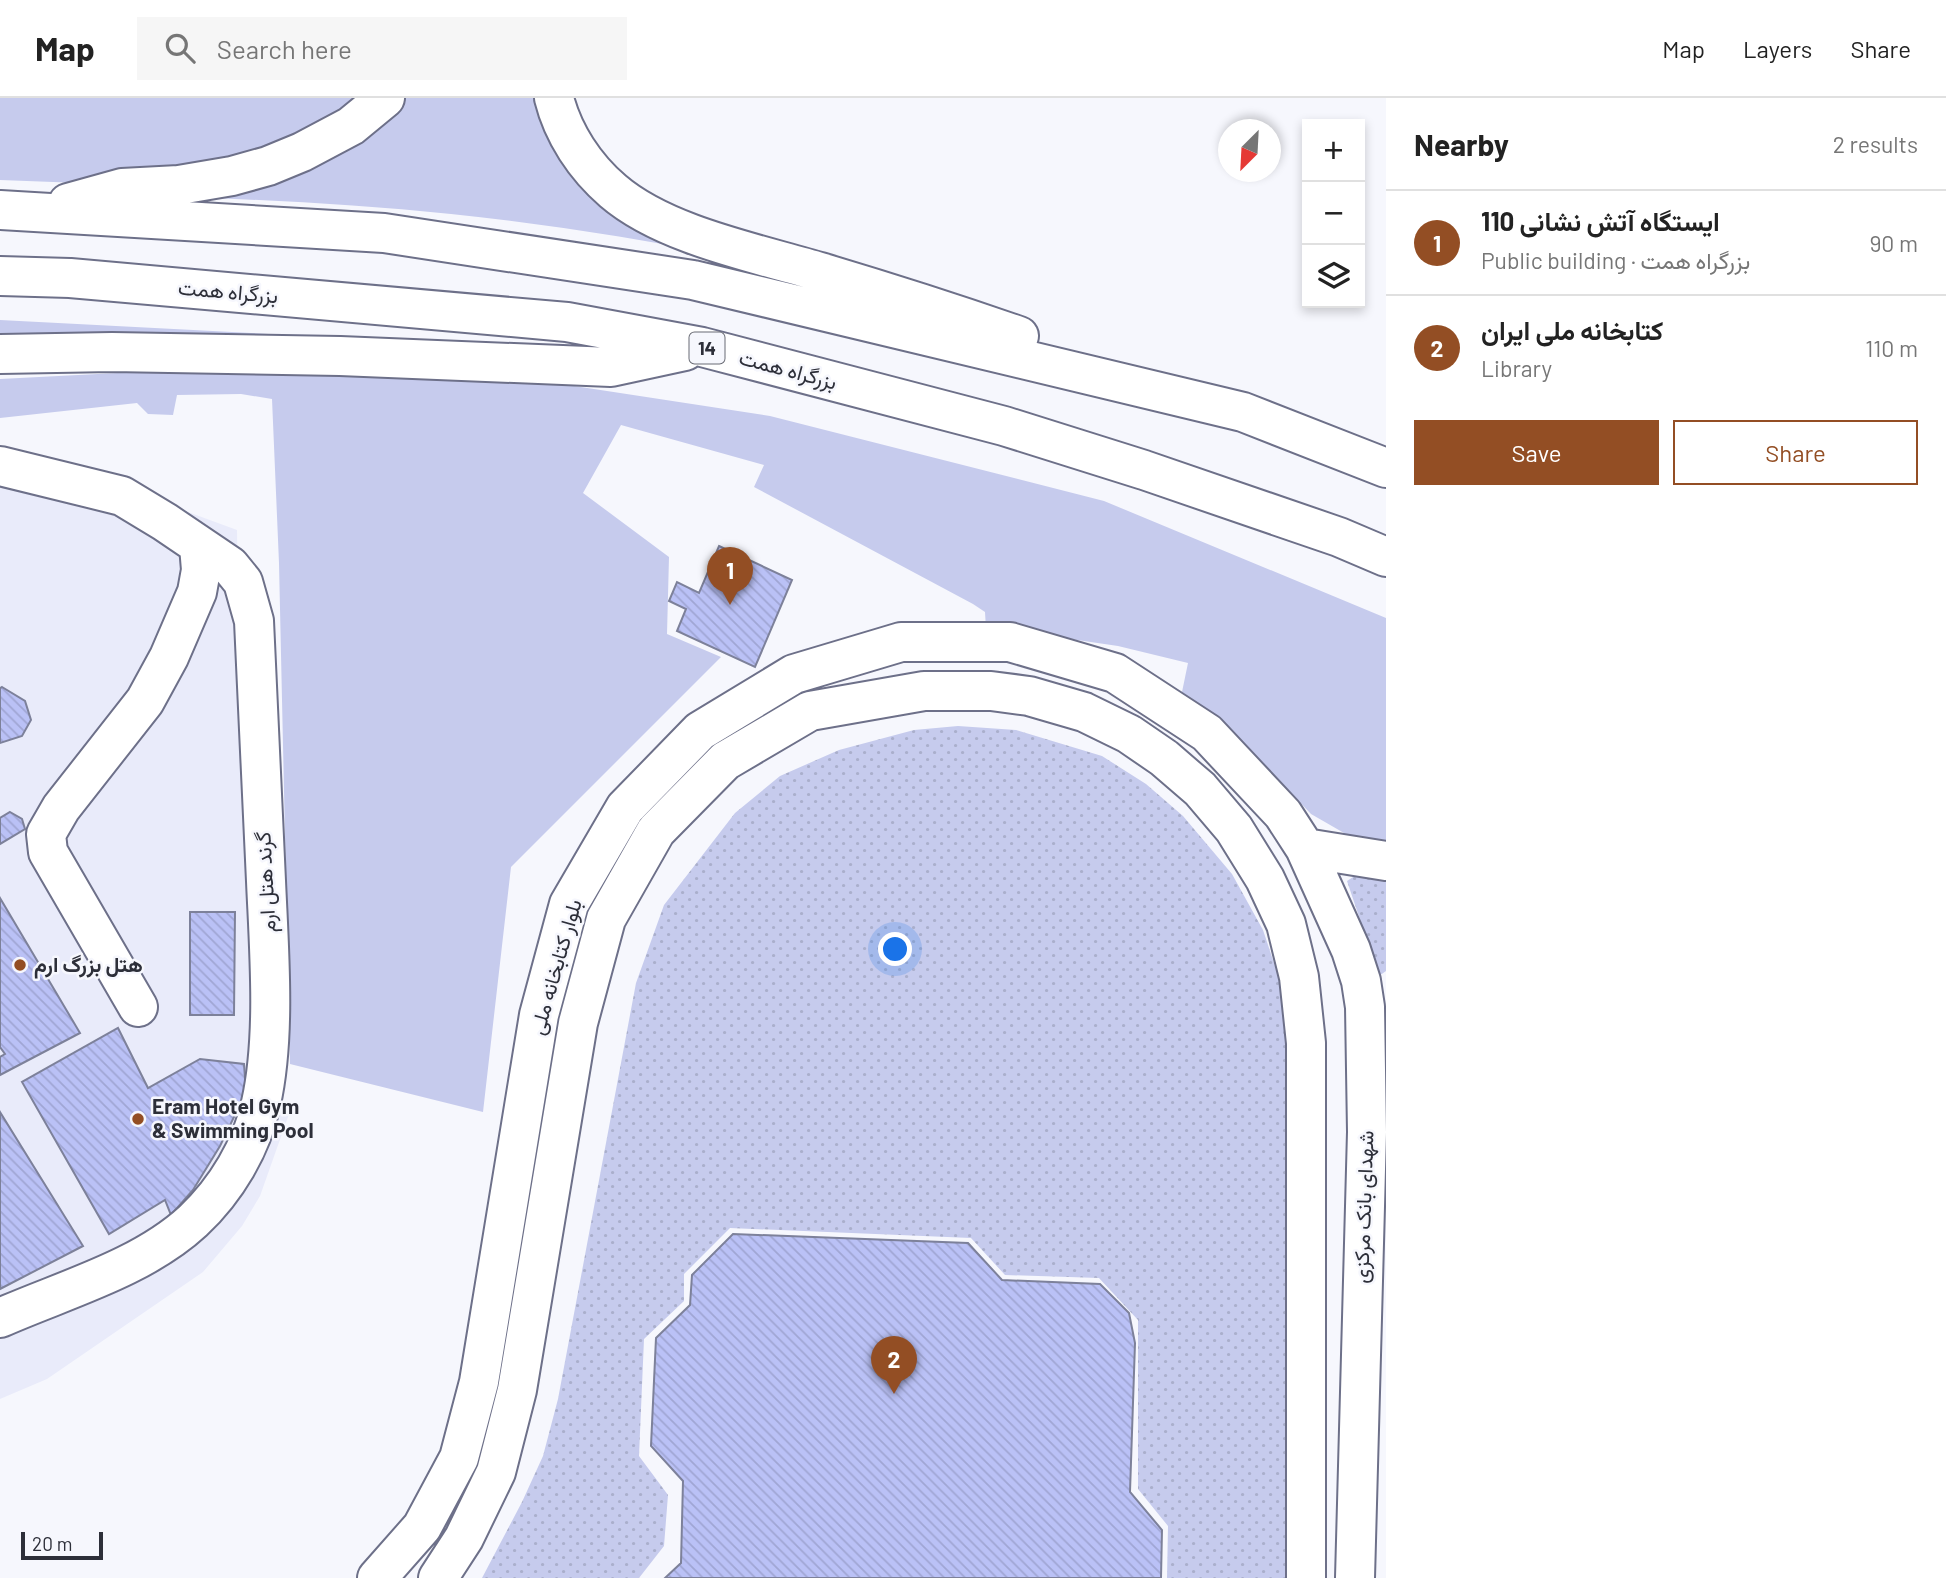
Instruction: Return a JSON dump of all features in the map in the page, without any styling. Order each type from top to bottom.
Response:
[{"type":"main road","points":[[17,211],[122,188],[179,184],[232,176],[268,166],[302,152],[351,126],[385,98]]},
{"type":"main road","points":[[554,98],[578,154],[613,192],[659,221],[708,239],[904,296],[1242,412],[1386,468]]},
{"type":"main road","points":[[17,211],[384,233],[693,280],[1242,412]]},
{"type":"main road","name":"بزرگراه همت","points":[[0,275],[70,278],[567,322],[702,347],[1004,426],[1144,470],[1339,537],[1386,556]]},
{"type":"main road","points":[[0,354],[112,352],[340,356],[611,367],[702,347]]},
{"type":"main road","points":[[0,373],[127,366],[225,356]]},
{"type":"main road","name":"گرند هتل ارم","points":[[0,466],[122,496],[230,566],[243,582],[254,621],[269,947],[268,1064],[261,1104],[250,1139],[232,1173],[215,1197],[192,1222],[151,1251],[113,1273],[0,1318]]},
{"type":"main road","points":[[138,1007],[48,852],[46,834],[61,808],[145,701],[169,657],[197,592],[201,570],[199,546]]},
{"type":"main road","name":"بلوار کتابخانه ملی","points":[[377,1578],[422,1527],[459,1458],[479,1382],[539,1015],[569,904],[625,808],[700,731],[794,674],[901,642],[1010,642],[1115,673],[1207,733],[1283,814],[1305,848]]},
{"type":"main road","name":"بلوار کتابخانه ملی","points":[[438,1578],[464,1538],[496,1472],[517,1390],[578,1023],[606,919],[656,831],[725,761],[810,710],[924,691],[990,691],[1029,696],[1084,712],[1137,740],[1164,758],[1200,789],[1234,829],[1265,879],[1286,925],[1298,977],[1306,1043],[1306,1578]]},
{"type":"main road","points":[[1305,848],[1386,861]]},
{"type":"main road","name":"شهدای بانک مرکزی","points":[[1305,848],[1351,950],[1361,981],[1376,999],[1367,1132],[1355,1578]]},
{"type":"shaded area","points":[[0,98],[367,98],[293,147],[80,183],[0,180]]},
{"type":"shaded area","points":[[401,98],[537,98],[557,149],[766,263],[609,235],[451,214],[333,204],[137,195]]},
{"type":"shaded area","points":[[0,320],[346,338],[0,346]]},
{"type":"shaded area","points":[[176,370],[535,380],[770,416],[1104,501],[1386,618],[1386,850],[1351,837],[1311,814],[1220,718],[1182,692],[1188,663],[1118,646],[1003,629],[986,629],[985,612],[973,604],[754,487],[764,465],[621,425],[583,493],[669,557],[667,634],[721,657],[511,867],[483,1112],[290,1064],[279,563],[272,399],[241,394],[177,395],[173,415],[148,414],[137,403],[0,418],[0,379]]},
{"type":"shaded area","points":[[49,461],[237,530],[239,670],[256,1072],[289,1114],[260,1196],[242,1226],[203,1272],[47,1379],[0,1399],[0,462]]},
{"type":"shaded area","points":[[958,726],[1016,730],[1102,756],[1146,784],[1183,816],[1232,874],[1263,930],[1282,987],[1288,1020],[1292,1578],[1167,1578],[1168,1526],[1138,1489],[1138,1320],[1099,1278],[1005,1275],[971,1238],[730,1228],[684,1274],[684,1301],[644,1339],[639,1456],[668,1495],[664,1546],[639,1578],[482,1578],[543,1456],[558,1399],[636,983],[664,905],[735,813],[780,776],[839,750],[914,730]]},
{"type":"shaded area","points":[[1356,875],[1386,881],[1386,971],[1379,976],[1347,881]]},
{"type":"building","points":[[719,546],[792,580],[755,667],[677,631],[686,609],[669,601],[677,582],[699,593]]},
{"type":"building","points":[[0,688],[25,701],[31,720],[22,736],[0,743]]},
{"type":"building","points":[[10,812],[22,819],[25,829],[0,844],[0,818]]},
{"type":"building","name":"هتل بزرگ ارم","points":[[0,898],[80,1033],[0,1075],[0,1057],[5,1054],[0,1047]]},
{"type":"building","points":[[190,912],[235,912],[234,1015],[190,1015]]},
{"type":"building","name":"Eram Hotel Gym & Swimming Pool","points":[[118,1028],[148,1088],[200,1059],[244,1064],[246,1092],[220,1146],[193,1190],[171,1215],[165,1200],[109,1234],[22,1082]]},
{"type":"building","points":[[0,1112],[83,1246],[0,1289]]},
{"type":"building","points":[[733,1234],[968,1243],[1002,1280],[1100,1284],[1129,1313],[1135,1343],[1130,1492],[1162,1530],[1161,1578],[665,1578],[681,1563],[683,1481],[651,1446],[656,1338],[690,1305],[692,1275]]},
{"type":"building","points":[[733,1234],[968,1243],[1002,1280],[1100,1284],[1129,1313],[1135,1343],[1130,1492],[1162,1530],[1161,1578],[665,1578],[681,1563],[683,1481],[651,1446],[656,1338],[690,1305],[692,1275]]},
{"type":"place","name":"ایستگاه آتش نشانی 110","points":[[730,605]]},
{"type":"place","name":"هتل بزرگ ارم","points":[[20,965]]},
{"type":"place","name":"Eram Hotel Gym & Swimming Pool","points":[[138,1119]]},
{"type":"place","name":"کتابخانه ملی ایران","points":[[894,1394]]}]
